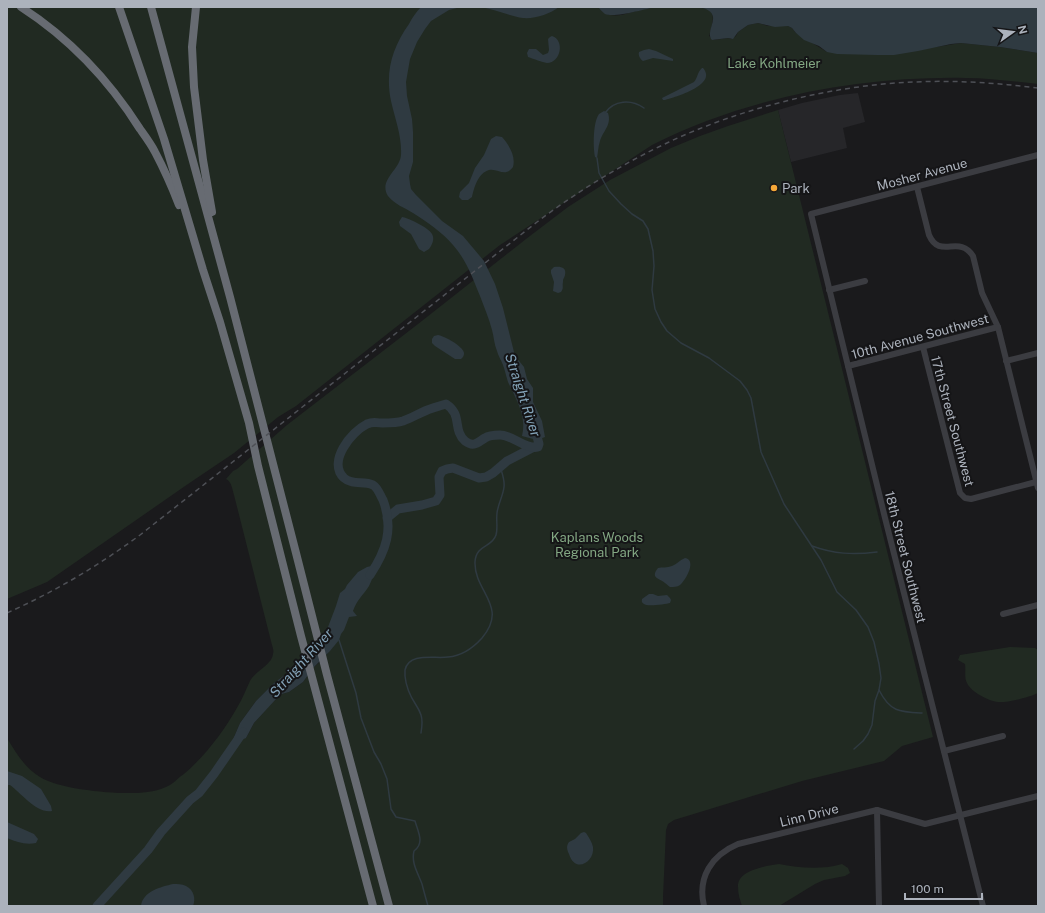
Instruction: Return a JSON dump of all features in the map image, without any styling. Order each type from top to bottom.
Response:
[{"type":"highway","points":[[21,7],[69,43],[102,76],[129,111],[155,151],[173,190],[204,270]]},
{"type":"highway","points":[[119,7],[164,140],[220,322],[249,423],[258,466],[301,636],[373,906]]},
{"type":"highway","points":[[151,7],[272,455],[314,627],[389,906]]},
{"type":"highway","points":[[196,7],[192,47],[194,88],[203,160],[220,262]]},
{"type":"street","points":[[1037,155],[1038,162]]},
{"type":"street","name":"Mosher Avenue","points":[[811,214],[1037,155]]},
{"type":"street","points":[[917,187],[931,240],[937,246],[958,246],[966,249],[973,256],[982,293],[998,327],[1037,485]]},
{"type":"street","name":"18th Street Southwest","points":[[811,214],[881,503],[983,906]]},
{"type":"street","points":[[830,290],[865,281]]},
{"type":"street","name":"10th Avenue Southwest","points":[[848,366],[998,327]]},
{"type":"street","name":"17th Street Southwest","points":[[923,347],[960,493],[965,498],[971,499],[1037,485]]},
{"type":"street","points":[[1006,361],[1038,353]]},
{"type":"street","points":[[1003,614],[1038,606]]},
{"type":"street","points":[[944,751],[1003,736]]},
{"type":"street","points":[[879,906],[877,810],[925,824],[1038,796]]},
{"type":"street","name":"Linn Drive","points":[[704,906],[702,892],[703,883],[708,870],[717,857],[730,847],[877,810]]},
{"type":"shaded area","points":[[858,93],[865,122],[843,128],[847,148],[791,162],[778,110],[802,103]]},
{"type":"green space","points":[[7,7],[598,7],[609,15],[623,15],[650,8],[700,7],[707,9],[712,14],[713,20],[709,36],[714,40],[731,39],[748,25],[758,23],[768,26],[788,26],[796,33],[827,52],[936,47],[961,43],[1038,53],[1038,84],[982,78],[926,78],[845,86],[765,102],[688,128],[652,145],[500,245],[296,406],[278,417],[234,453],[47,582],[7,599]]},
{"type":"green space","name":"Kaplans Woods Regional Park","points":[[778,110],[933,737],[902,746],[884,761],[802,781],[674,820],[668,824],[666,830],[663,906],[7,906],[7,738],[25,765],[40,777],[59,785],[113,793],[143,793],[162,789],[172,784],[184,774],[207,751],[233,715],[252,677],[267,665],[272,658],[273,648],[234,495],[231,484],[226,479],[233,471],[287,425],[568,207],[610,180],[671,148],[728,126]],"holes":[[[328,627],[333,647],[314,667],[303,682],[289,692],[282,694],[272,703],[254,723],[246,738],[234,737],[240,723],[256,701],[274,683],[315,650]]]},
{"type":"green space","points":[[1010,647],[1035,648],[1038,650],[1038,693],[1007,702],[998,702],[985,698],[972,690],[966,681],[965,664],[958,660],[960,655]]},
{"type":"green space","points":[[779,864],[810,868],[842,864],[848,868],[850,873],[845,876],[824,880],[815,884],[779,906],[742,906],[738,887],[739,881],[742,877],[753,870]]},
{"type":"water","points":[[421,7],[461,7],[449,10],[431,21],[417,42],[410,59],[406,82],[413,132],[413,162],[409,176],[411,189],[442,221],[463,236],[484,261],[495,284],[503,308],[515,356],[524,367],[527,379],[533,388],[533,402],[542,421],[545,437],[537,440],[522,436],[523,422],[520,408],[497,353],[491,326],[480,296],[469,269],[462,257],[444,236],[413,213],[393,201],[388,196],[386,190],[387,180],[400,160],[401,155],[399,134],[389,90],[391,61],[403,33],[414,15]]},
{"type":"water","points":[[480,7],[559,7],[542,16],[523,18]]},
{"type":"water","points":[[598,7],[656,7],[623,14],[610,15],[605,14]]},
{"type":"water","name":"Lake Kohlmeier","points":[[699,7],[1038,7],[1038,53],[961,43],[894,55],[837,54],[827,52],[819,46],[804,40],[788,26],[775,27],[758,23],[748,25],[738,32],[733,39],[728,38],[712,40],[710,31],[713,22],[712,13]]},
{"type":"water","points":[[552,36],[556,38],[560,46],[560,51],[556,59],[547,63],[528,57],[527,53],[529,49],[536,49],[543,55],[548,53],[548,39]]},
{"type":"water","points":[[649,49],[673,59],[673,61],[653,58],[643,61],[639,52]]},
{"type":"water","points":[[702,68],[706,74],[705,80],[700,85],[685,93],[663,100],[662,98],[694,82]]},
{"type":"water","points":[[604,111],[608,113],[609,121],[607,128],[601,137],[597,158],[595,157],[594,152],[595,128],[599,114]]},
{"type":"water","points":[[496,136],[502,137],[509,147],[514,159],[513,167],[507,172],[489,170],[485,172],[479,177],[472,197],[468,200],[462,200],[459,197],[460,192],[469,183],[475,168],[484,155],[491,139]]},
{"type":"water","points":[[402,217],[409,219],[430,232],[433,236],[433,240],[429,249],[424,252],[419,249],[411,234],[400,226],[399,222]]},
{"type":"water","points":[[554,267],[559,267],[565,270],[562,289],[561,292],[558,293],[553,291],[554,282],[551,270]]},
{"type":"water","points":[[438,335],[449,339],[463,350],[464,353],[461,359],[455,359],[432,343],[434,336]]},
{"type":"water","points":[[685,558],[690,562],[689,570],[685,579],[677,587],[670,587],[655,576],[658,568],[672,566]]},
{"type":"water","points":[[376,565],[369,586],[354,607],[353,611],[357,616],[349,617],[339,640],[314,667],[303,682],[277,698],[254,723],[246,738],[234,743],[234,737],[240,723],[256,701],[274,683],[315,650],[328,627],[340,593],[358,572],[367,567]]},
{"type":"water","points":[[649,594],[658,596],[667,595],[671,600],[670,603],[646,605],[642,603],[642,599]]},
{"type":"water","points":[[7,771],[22,776],[41,789],[51,806],[52,811],[46,811],[35,806],[10,785],[7,785]]},
{"type":"water","points":[[7,822],[34,834],[38,839],[36,843],[21,843],[7,838]]},
{"type":"water","points":[[584,832],[592,843],[593,852],[588,861],[580,865],[572,860],[567,846],[569,842]]},
{"type":"water","points":[[173,884],[184,885],[193,892],[193,906],[141,906],[145,897],[153,890]]},
{"type":"waterway","points":[[605,113],[613,105],[623,102],[634,103],[644,108]]},
{"type":"waterway","points":[[597,158],[599,173],[609,191],[632,214],[643,221],[648,229],[653,251],[654,266],[652,290],[655,309],[661,322],[667,331],[681,343],[709,358],[740,381],[747,390],[751,398],[761,452],[784,504],[821,560],[837,592],[856,610],[868,627],[874,642],[881,678],[875,701],[872,725],[863,741],[854,749]]},
{"type":"waterway","name":"Straight River","points":[[370,575],[384,548],[387,539],[388,521],[383,500],[375,486],[366,483],[351,482],[344,478],[339,471],[338,464],[343,448],[354,434],[369,423],[401,422],[446,404],[451,408],[456,417],[461,436],[465,441],[471,444],[476,444],[485,438],[494,435],[500,435],[510,437],[524,445],[538,447],[539,444],[535,429]]},
{"type":"waterway","points":[[387,518],[398,509],[436,501],[440,495],[439,477],[442,471],[453,468],[479,478],[486,477],[507,461],[534,447]]},
{"type":"waterway","points":[[421,733],[421,715],[407,688],[405,676],[407,664],[417,659],[448,657],[462,653],[471,648],[482,638],[489,627],[492,617],[488,599],[476,573],[475,562],[478,552],[491,542],[496,535],[498,506],[504,484],[500,466]]},
{"type":"waterway","points":[[812,546],[828,551],[844,553],[877,552]]},
{"type":"waterway","points":[[339,640],[356,693],[361,718],[374,752],[387,779],[391,809],[396,817],[415,821],[420,841],[414,851],[413,860],[428,906]]},
{"type":"waterway","points":[[879,690],[887,703],[892,707],[902,711],[922,713]]},
{"type":"waterway","name":"Straight River","points":[[97,906],[148,850],[161,832],[190,800],[199,793],[243,732]]},
{"type":"railway","points":[[7,613],[59,587],[92,568],[140,535],[537,222],[568,200],[634,159],[669,142],[726,119],[788,100],[820,93],[883,84],[945,81],[992,83],[1038,88]]},
{"type":"place","name":"Park","points":[[774,188]]}]
